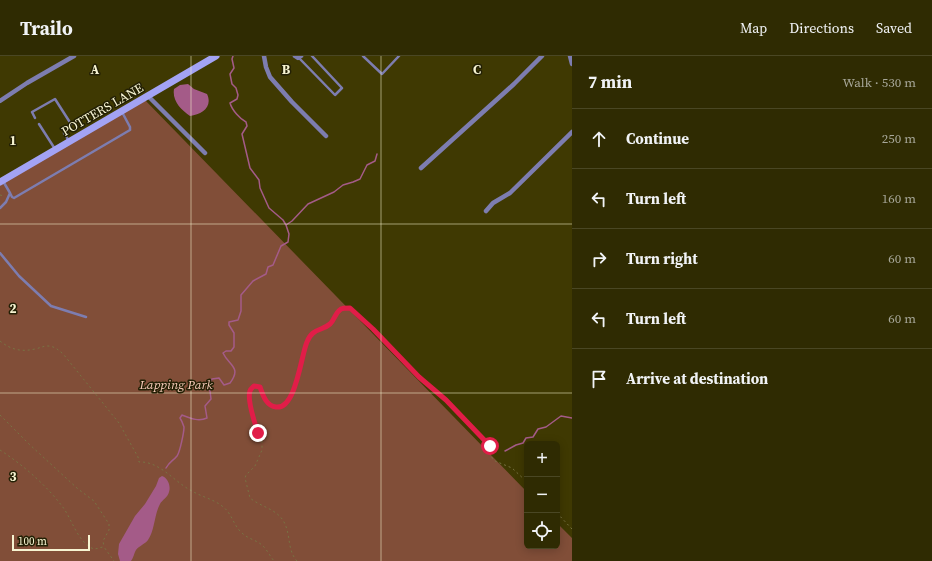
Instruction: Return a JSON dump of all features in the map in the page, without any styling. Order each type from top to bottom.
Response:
[{"type":"main road","name":"POTTERS LANE","points":[[2,182],[216,56]]},
{"type":"street","points":[[0,101],[27,83],[74,56]]},
{"type":"street","points":[[264,56],[270,77],[292,102],[326,136]]},
{"type":"street","points":[[421,168],[514,84],[542,56]]},
{"type":"street","points":[[570,56],[572,64]]},
{"type":"street","points":[[148,96],[205,153]]},
{"type":"street","points":[[486,211],[493,203],[510,193],[572,132]]},
{"type":"lane","points":[[298,57],[335,95],[342,88],[312,56]]},
{"type":"lane","points":[[363,56],[382,74],[399,56]]},
{"type":"lane","points":[[35,118],[32,112],[55,99],[71,124],[64,133],[70,142]]},
{"type":"lane","points":[[2,182],[14,198],[130,130],[130,127],[122,112]]},
{"type":"lane","points":[[39,124],[55,150]]},
{"type":"lane","points":[[0,208],[6,202],[10,193]]},
{"type":"lane","points":[[0,253],[19,276],[51,306],[86,317]]},
{"type":"path","points":[[298,561],[292,553],[285,523],[274,511],[250,498],[245,478],[260,457],[262,439],[255,424],[249,397],[250,391],[254,386],[260,387],[264,398],[268,403],[274,407],[284,406],[292,395],[307,341],[316,330],[329,325],[335,314],[344,308],[350,308],[360,317],[419,377],[446,400],[488,443],[492,458],[495,461],[512,468],[524,479]]},
{"type":"path","points":[[0,341],[10,348],[18,350],[37,349],[48,346],[56,348],[64,354],[119,423],[138,457],[139,462],[145,461],[153,464],[190,491],[209,498],[223,506],[231,514],[240,532],[263,546],[274,561]]},
{"type":"path","points":[[0,415],[78,489],[94,501],[109,524],[109,530],[103,541],[104,547],[114,561]]},
{"type":"path","points":[[0,450],[26,468],[61,505],[77,532],[91,548],[97,549],[104,547]]},
{"type":"path","points":[[560,516],[572,529]]},
{"type":"green space","name":"Lapping Park","points":[[144,99],[524,489],[524,549],[560,549],[560,526],[572,538],[572,561],[0,561],[0,185]]},
{"type":"shaded area","points":[[188,84],[194,89],[207,94],[209,103],[202,112],[190,116],[183,111],[174,97],[174,89],[180,85]]},
{"type":"shaded area","points":[[162,476],[167,480],[170,490],[158,508],[150,536],[147,541],[136,550],[131,561],[120,561],[118,554],[119,544],[135,516],[145,504],[156,486],[159,478]]},
{"type":"waterway","points":[[166,468],[177,456],[182,442],[184,430],[180,418],[182,415],[197,420],[207,418],[205,406],[211,399],[209,383],[212,379],[219,378],[224,385],[230,383],[233,378],[235,370],[223,353],[226,351],[231,351],[234,347],[234,333],[229,325],[229,322],[238,320],[241,311],[241,295],[253,281],[266,274],[268,267],[273,265],[281,246],[288,242],[289,234],[286,225],[283,220],[269,208],[260,188],[259,180],[250,168],[242,134],[247,126],[246,122],[236,114],[230,103],[237,99],[238,95],[236,88],[232,84],[230,74],[234,68],[232,59],[233,56]]},
{"type":"waterway","points":[[286,225],[292,221],[308,204],[334,192],[343,185],[360,179],[367,165],[375,161],[377,154]]},
{"type":"waterway","points":[[505,451],[523,443],[526,438],[533,437],[538,429],[546,427],[561,416],[572,418]]},
{"type":"route","points":[[258,433],[249,397],[252,388],[254,386],[260,387],[264,398],[274,407],[284,406],[294,390],[307,341],[316,330],[329,325],[335,314],[344,308],[350,308],[373,329],[419,377],[446,400],[490,446]]}]
